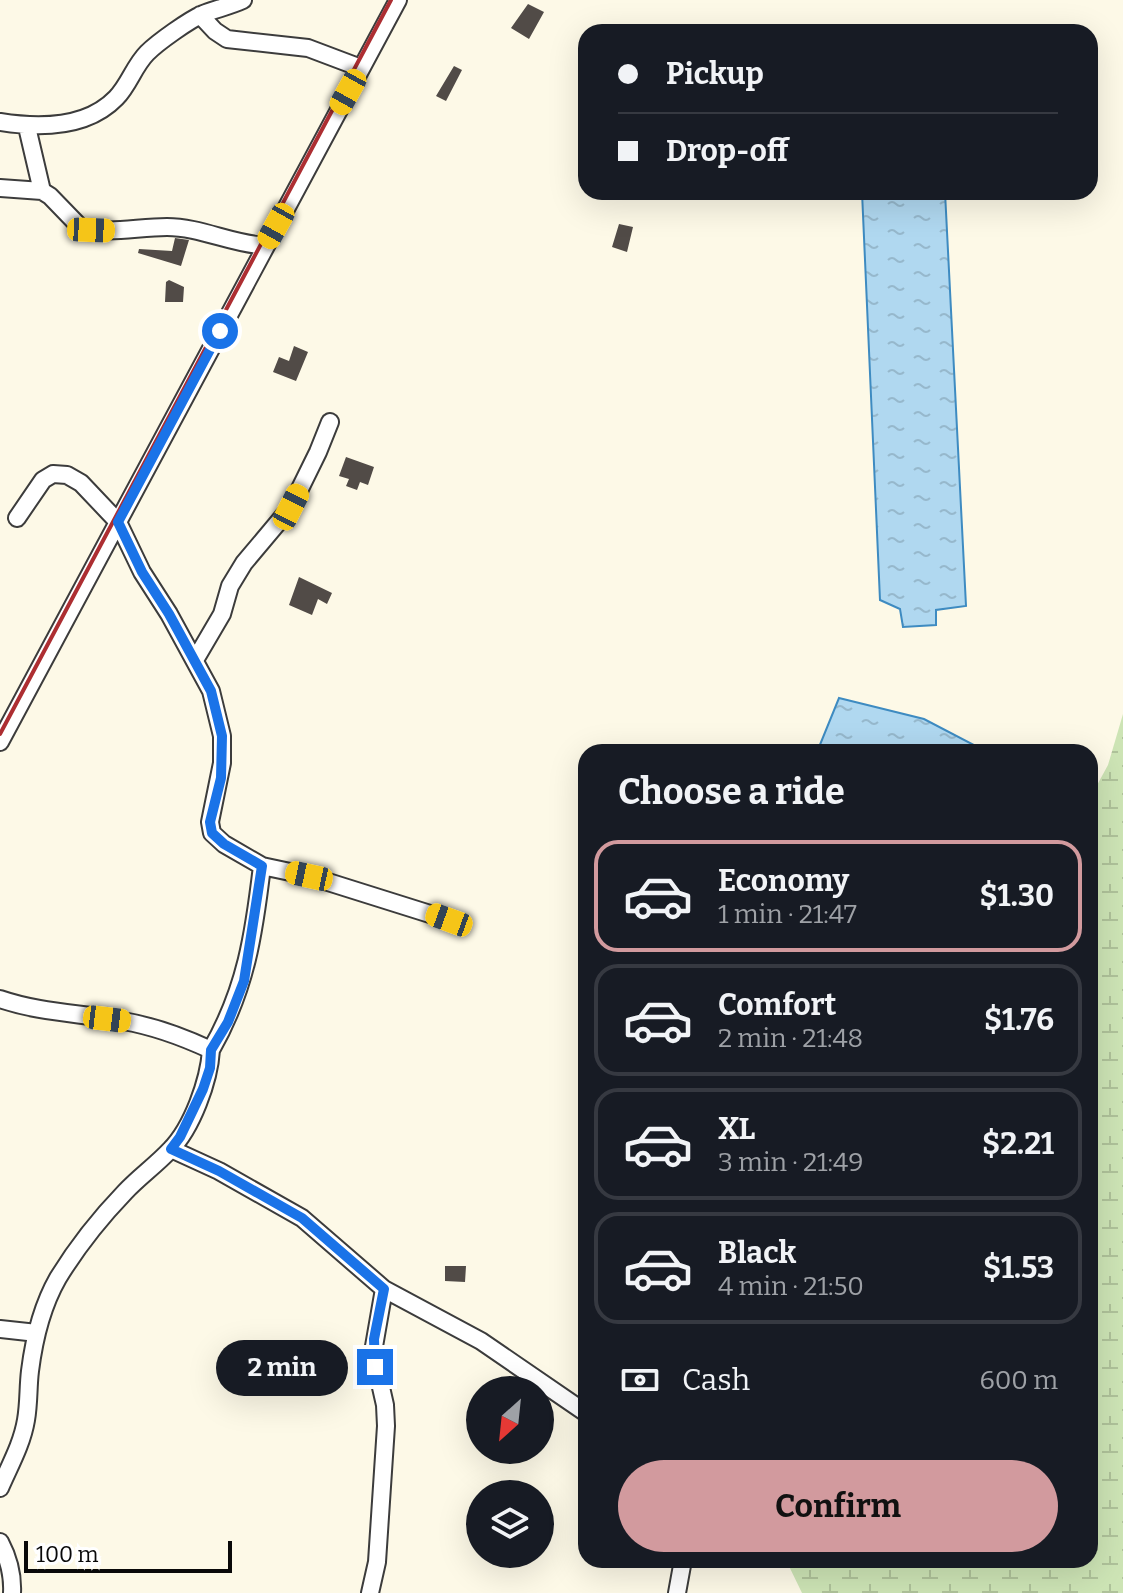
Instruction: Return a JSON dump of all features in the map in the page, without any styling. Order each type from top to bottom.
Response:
[{"type":"street","points":[[0,122],[27,127],[68,123],[101,109],[116,98],[147,53],[210,8],[243,0]]},
{"type":"street","points":[[0,742],[398,0]]},
{"type":"street","points":[[210,8],[215,31],[227,39],[308,48],[361,68]]},
{"type":"street","points":[[27,127],[42,191]]},
{"type":"street","points":[[0,188],[42,191],[81,228],[121,231],[182,228],[258,245],[263,249]]},
{"type":"street","points":[[195,660],[222,614],[230,586],[244,563],[291,507],[330,422]]},
{"type":"street","points":[[17,518],[43,480],[53,474],[67,475],[81,483],[118,522],[142,572],[211,691],[222,736],[221,778],[210,822],[212,833],[224,844],[262,866],[309,876],[449,920]]},
{"type":"street","points":[[0,1488],[21,1443],[37,1333],[57,1280],[84,1238],[126,1191],[171,1149],[203,1089],[210,1068],[211,1050],[228,1022],[244,981],[262,866]]},
{"type":"street","points":[[0,999],[30,1009],[138,1024],[174,1034],[211,1050]]},
{"type":"street","points":[[171,1149],[302,1218],[384,1289],[481,1341],[578,1408]]},
{"type":"street","points":[[370,1593],[377,1562],[386,1426],[385,1405],[373,1352],[384,1289]]},
{"type":"street","points":[[0,1329],[37,1333]]},
{"type":"street","points":[[0,1542],[13,1579],[12,1593]]},
{"type":"street","points":[[677,1593],[682,1568]]},
{"type":"green space","points":[[1123,714],[1123,1593],[802,1593],[790,1568],[1098,1568],[1098,783],[1108,765]]},
{"type":"water","points":[[862,200],[945,200],[966,606],[936,610],[936,625],[903,627],[900,609],[880,600]]},
{"type":"water","points":[[839,698],[924,719],[972,744],[820,744]]},
{"type":"building","points":[[528,4],[544,12],[529,39],[511,28]]},
{"type":"building","points":[[454,66],[462,70],[446,101],[436,96]]},
{"type":"building","points":[[619,224],[633,227],[627,252],[612,247]]},
{"type":"building","points":[[175,238],[189,240],[181,266],[138,253],[139,249],[172,251]]},
{"type":"building","points":[[169,280],[184,287],[183,302],[165,302],[166,282]]},
{"type":"building","points":[[294,346],[308,352],[296,381],[273,372],[279,357],[289,361]]},
{"type":"building","points":[[346,457],[374,467],[368,485],[360,482],[357,490],[346,486],[349,479],[339,476]]},
{"type":"building","points":[[299,577],[332,593],[327,604],[318,599],[312,615],[289,605]]},
{"type":"building","points":[[445,1266],[466,1266],[465,1282],[445,1281]]},
{"type":"railway","points":[[0,734],[391,0]]},
{"type":"route","points":[[220,331],[118,522],[142,572],[203,672],[211,691],[222,736],[221,778],[210,822],[212,833],[224,844],[262,866],[244,981],[228,1022],[211,1050],[210,1068],[194,1110],[171,1149],[219,1171],[302,1218],[384,1289],[374,1339],[375,1367]]}]
